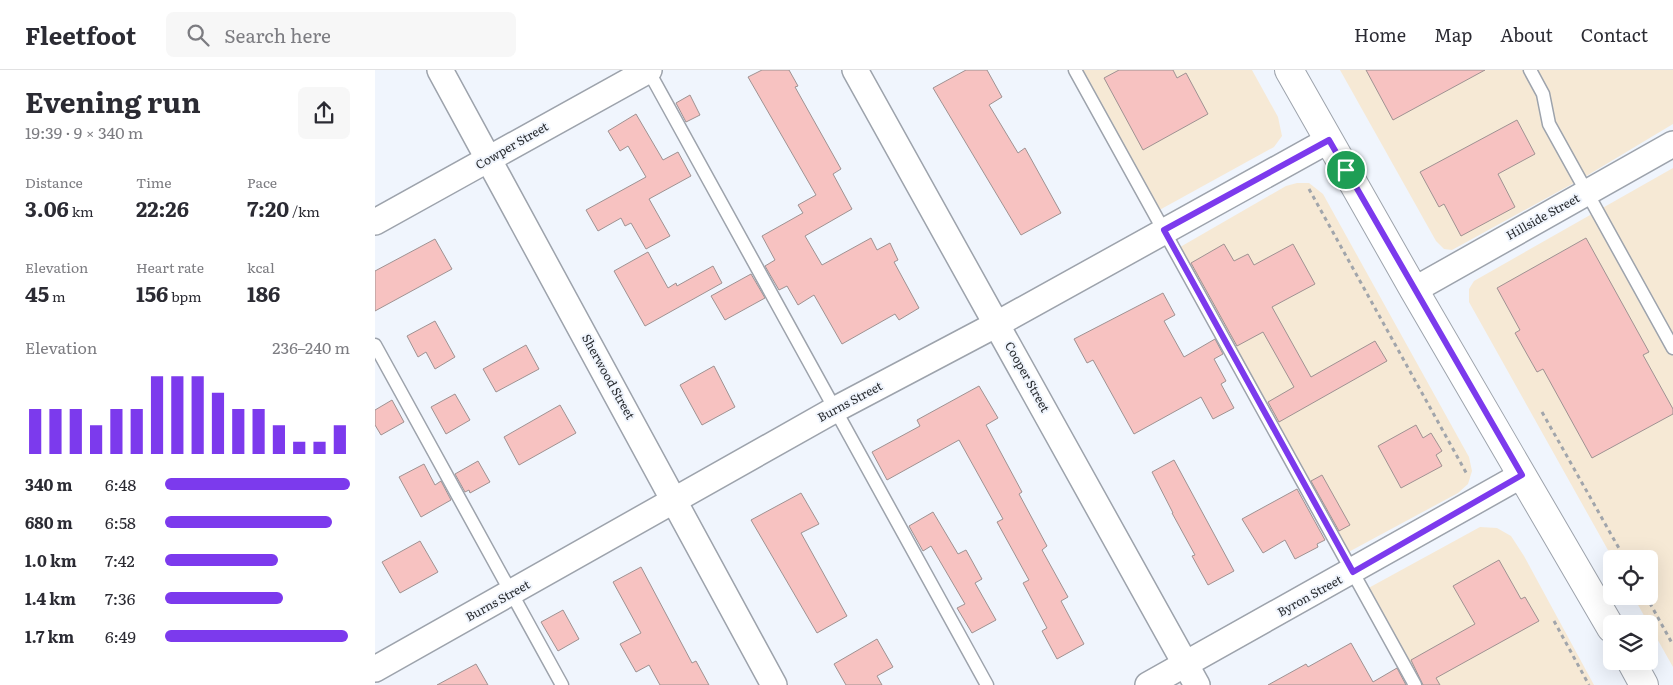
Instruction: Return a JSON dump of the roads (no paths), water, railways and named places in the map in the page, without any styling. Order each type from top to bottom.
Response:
[{"type":"main road","points":[[1289,70],[1414,290],[1603,615]]},
{"type":"main road","points":[[1636,670],[1643,685]]},
{"type":"street","name":"Sherwood Street","points":[[440,70],[774,685]]},
{"type":"street","name":"Cowper Street","points":[[375,222],[648,70]]},
{"type":"street","name":"Cooper Street","points":[[855,70],[1191,675]]},
{"type":"street","name":"Burns Street","points":[[375,669],[835,409],[997,324],[1329,140]]},
{"type":"street","name":"Hillside Street","points":[[1414,290],[1673,144]]},
{"type":"street","name":"Byron Street","points":[[1148,685],[1191,675],[1353,572],[1522,475]]},
{"type":"lane","points":[[648,70],[987,685]]},
{"type":"lane","points":[[1075,70],[1415,685]]},
{"type":"lane","points":[[1530,70],[1543,94],[1549,124],[1673,348]]},
{"type":"lane","points":[[375,345],[562,685]]}]
